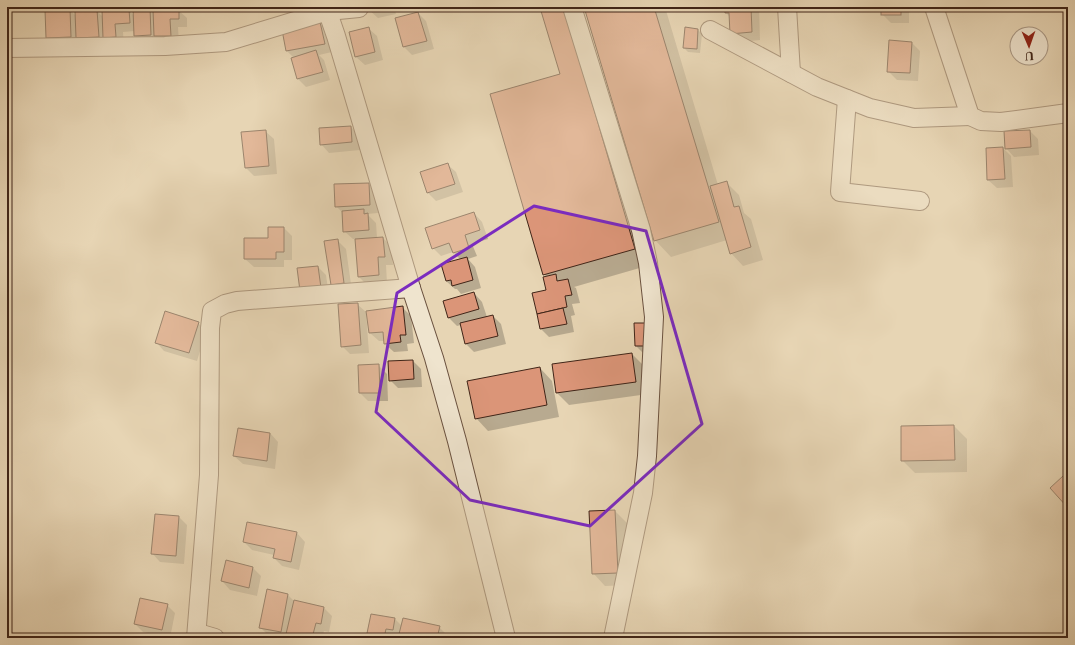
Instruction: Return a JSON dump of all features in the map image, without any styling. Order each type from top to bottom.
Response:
[{"type":"street","points":[[572,7],[641,230],[648,263],[654,317],[647,456],[643,493],[613,638]]},
{"type":"street","points":[[787,7],[791,73]]},
{"type":"street","points":[[934,7],[970,116]]},
{"type":"street","points":[[7,48],[210,44],[226,42],[327,9],[359,8]]},
{"type":"street","points":[[327,9],[411,288],[434,358],[457,441],[506,638]]},
{"type":"street","points":[[710,30],[817,87],[870,108],[914,118],[970,116],[981,121],[1001,122],[1068,113]]},
{"type":"street","points":[[847,99],[840,192],[920,201]]},
{"type":"street","points":[[215,638],[197,636],[209,475],[210,328],[212,311],[225,304],[236,301],[411,288]]},
{"type":"highlighted area","points":[[534,206],[646,231],[702,424],[590,526],[470,500],[376,412],[397,293]]},
{"type":"building","points":[[367,7],[384,7],[368,10]]},
{"type":"building","points":[[555,7],[564,7],[635,249],[543,275],[490,94],[560,74],[541,11]]},
{"type":"building","points":[[584,7],[654,7],[719,222],[654,241]]},
{"type":"building","points":[[725,7],[751,7],[752,32],[730,34],[729,13],[725,13]]},
{"type":"building","points":[[881,7],[901,7],[901,15],[881,15]]},
{"type":"building","points":[[133,8],[150,8],[151,35],[134,36]]},
{"type":"building","points":[[70,9],[71,37],[46,38],[45,10]]},
{"type":"building","points":[[129,9],[130,23],[115,24],[116,37],[103,38],[102,10]]},
{"type":"building","points":[[179,9],[179,19],[170,19],[171,36],[154,36],[153,10]]},
{"type":"building","points":[[97,10],[99,37],[76,38],[75,11]]},
{"type":"building","points":[[418,12],[427,41],[403,47],[395,18]]},
{"type":"building","points":[[320,22],[325,44],[286,51],[282,30]]},
{"type":"building","points":[[369,27],[375,52],[355,57],[349,32]]},
{"type":"building","points":[[685,27],[698,29],[697,49],[683,48]]},
{"type":"building","points":[[889,40],[912,42],[910,73],[887,72]]},
{"type":"building","points":[[316,50],[323,72],[297,79],[291,58]]},
{"type":"building","points":[[351,126],[352,142],[320,145],[319,128]]},
{"type":"building","points":[[266,130],[269,166],[245,168],[241,132]]},
{"type":"building","points":[[1030,130],[1031,147],[1005,149],[1004,131]]},
{"type":"building","points":[[1003,147],[1005,179],[987,180],[986,148]]},
{"type":"building","points":[[448,163],[455,184],[427,193],[420,172]]},
{"type":"building","points":[[727,181],[734,207],[739,206],[751,247],[730,254],[710,186]]},
{"type":"building","points":[[369,183],[370,205],[335,207],[334,184]]},
{"type":"building","points":[[364,209],[364,214],[368,213],[369,230],[343,232],[342,211]]},
{"type":"building","points":[[474,212],[480,230],[465,235],[469,248],[453,253],[449,243],[432,249],[425,228]]},
{"type":"building","points":[[268,227],[284,227],[284,252],[276,252],[276,259],[244,259],[244,238],[268,238]]},
{"type":"building","points":[[383,237],[385,257],[378,257],[379,275],[358,277],[355,239]]},
{"type":"building","points":[[338,239],[344,283],[331,285],[324,241]]},
{"type":"building","points":[[467,257],[473,280],[452,286],[451,280],[446,281],[441,264]]},
{"type":"building","points":[[318,266],[321,288],[300,291],[297,268]]},
{"type":"building","points":[[556,274],[557,281],[568,279],[572,295],[565,296],[567,307],[537,314],[532,293],[546,290],[543,277]]},
{"type":"building","points":[[474,292],[479,309],[448,318],[443,301]]},
{"type":"building","points":[[358,303],[361,345],[341,347],[338,304]]},
{"type":"building","points":[[403,306],[406,335],[400,335],[401,342],[384,344],[383,332],[369,333],[366,311]]},
{"type":"building","points":[[563,308],[567,324],[540,329],[537,314]]},
{"type":"building","points":[[165,311],[199,322],[189,353],[155,343]]},
{"type":"building","points":[[493,315],[498,336],[465,344],[460,323]]},
{"type":"building","points":[[634,323],[649,323],[650,346],[635,346]]},
{"type":"building","points":[[632,353],[636,382],[556,393],[552,364]]},
{"type":"building","points":[[413,360],[414,379],[389,381],[388,361]]},
{"type":"building","points":[[379,364],[380,393],[359,393],[358,365]]},
{"type":"building","points":[[540,367],[547,405],[475,419],[467,381]]},
{"type":"building","points":[[954,425],[955,460],[901,461],[901,426]]},
{"type":"building","points":[[238,428],[270,433],[267,461],[233,456]]},
{"type":"building","points":[[1063,476],[1068,482],[1068,508],[1050,488]]},
{"type":"building","points":[[615,510],[618,573],[592,574],[589,511]]},
{"type":"building","points":[[155,514],[179,516],[176,556],[151,554]]},
{"type":"building","points":[[247,522],[297,532],[291,562],[273,558],[275,549],[243,542]]},
{"type":"building","points":[[226,560],[253,567],[249,588],[221,581]]},
{"type":"building","points":[[267,589],[288,594],[281,632],[259,628]]},
{"type":"building","points":[[140,598],[168,604],[162,630],[134,624]]},
{"type":"building","points":[[294,600],[324,607],[321,624],[316,623],[312,638],[303,638],[286,634]]},
{"type":"building","points":[[371,614],[395,618],[393,630],[386,629],[384,638],[366,638]]},
{"type":"building","points":[[403,618],[440,626],[437,638],[398,638]]}]
